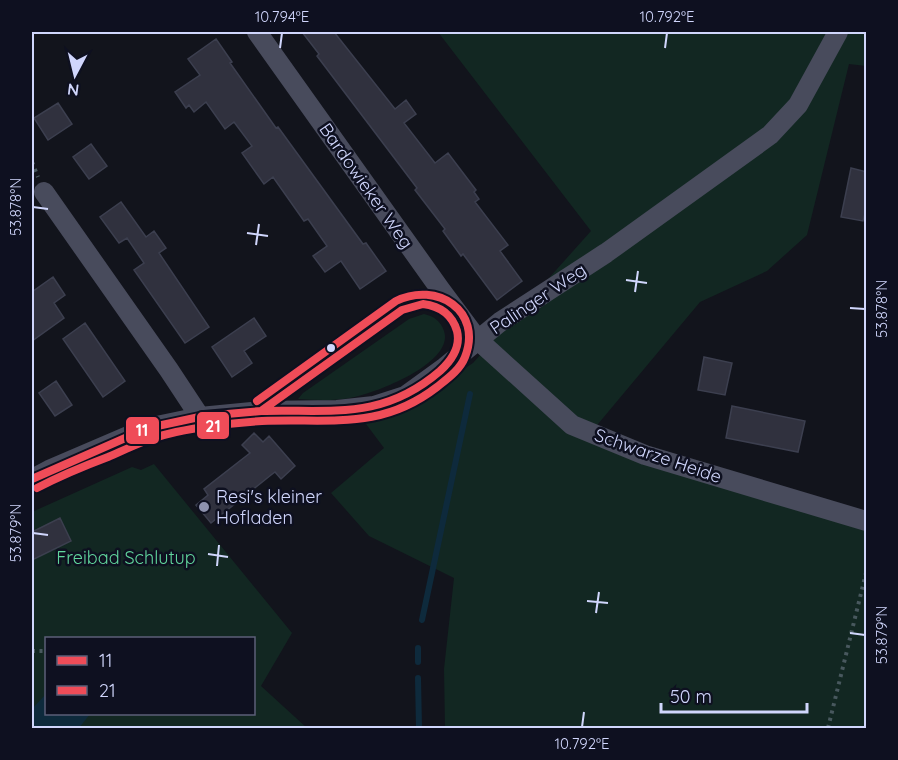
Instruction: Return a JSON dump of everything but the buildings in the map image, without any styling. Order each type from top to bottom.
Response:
[{"type":"street","name":"Bardowieker Weg","points":[[257,32],[478,340]]},
{"type":"street","name":"Palinger Weg","points":[[32,479],[147,428],[200,417],[261,411],[337,410],[374,406],[405,396],[500,322],[606,254],[770,135],[798,105],[838,32]]},
{"type":"street","points":[[44,192],[200,417]]},
{"type":"street","name":"Schwarze Heide","points":[[478,340],[572,425],[645,455],[867,521]]},
{"type":"lane","points":[[261,411],[373,330],[413,305],[425,303],[437,306],[454,322],[458,334],[458,346],[445,367]]},
{"type":"path","points":[[828,729],[867,573]]},
{"type":"green space","points":[[438,32],[866,32],[866,66],[849,64],[807,235],[767,271],[700,302],[588,436],[866,526],[866,728],[445,728],[444,669],[454,578],[369,536],[331,493],[384,448],[363,420],[394,411],[418,399],[473,363],[591,231]]},
{"type":"green space","points":[[424,314],[441,324],[444,331],[444,343],[437,354],[425,365],[393,383],[350,398],[298,399],[303,393],[409,319]]},
{"type":"green space","name":"Freibad Schlutup","points":[[154,464],[292,633],[261,686],[307,728],[32,728],[32,512],[132,467],[141,470]]},
{"type":"water","points":[[45,695],[45,715],[89,715],[79,728],[32,728],[32,709]]},
{"type":"waterway","points":[[422,620],[470,394]]},
{"type":"waterway","points":[[418,648],[418,662]]},
{"type":"waterway","points":[[418,678],[419,728]]},
{"type":"transit line","name":"21","points":[[37,488],[141,443],[176,432],[262,421],[353,419],[395,410],[416,401],[457,370],[465,357],[469,341],[468,326],[462,314],[453,304],[441,298],[427,295],[411,296],[396,301],[257,401]]},
{"type":"transit line","name":"11","points":[[423,304],[439,309],[452,320],[457,331],[458,342],[455,353],[448,362],[419,387],[397,398],[355,409],[261,411],[402,310],[423,304]]},
{"type":"transit line","name":"11","points":[[32,479],[148,428],[204,416],[261,411]]},
{"type":"place","name":"Resi's kleiner Hofladen","points":[[204,507]]}]
